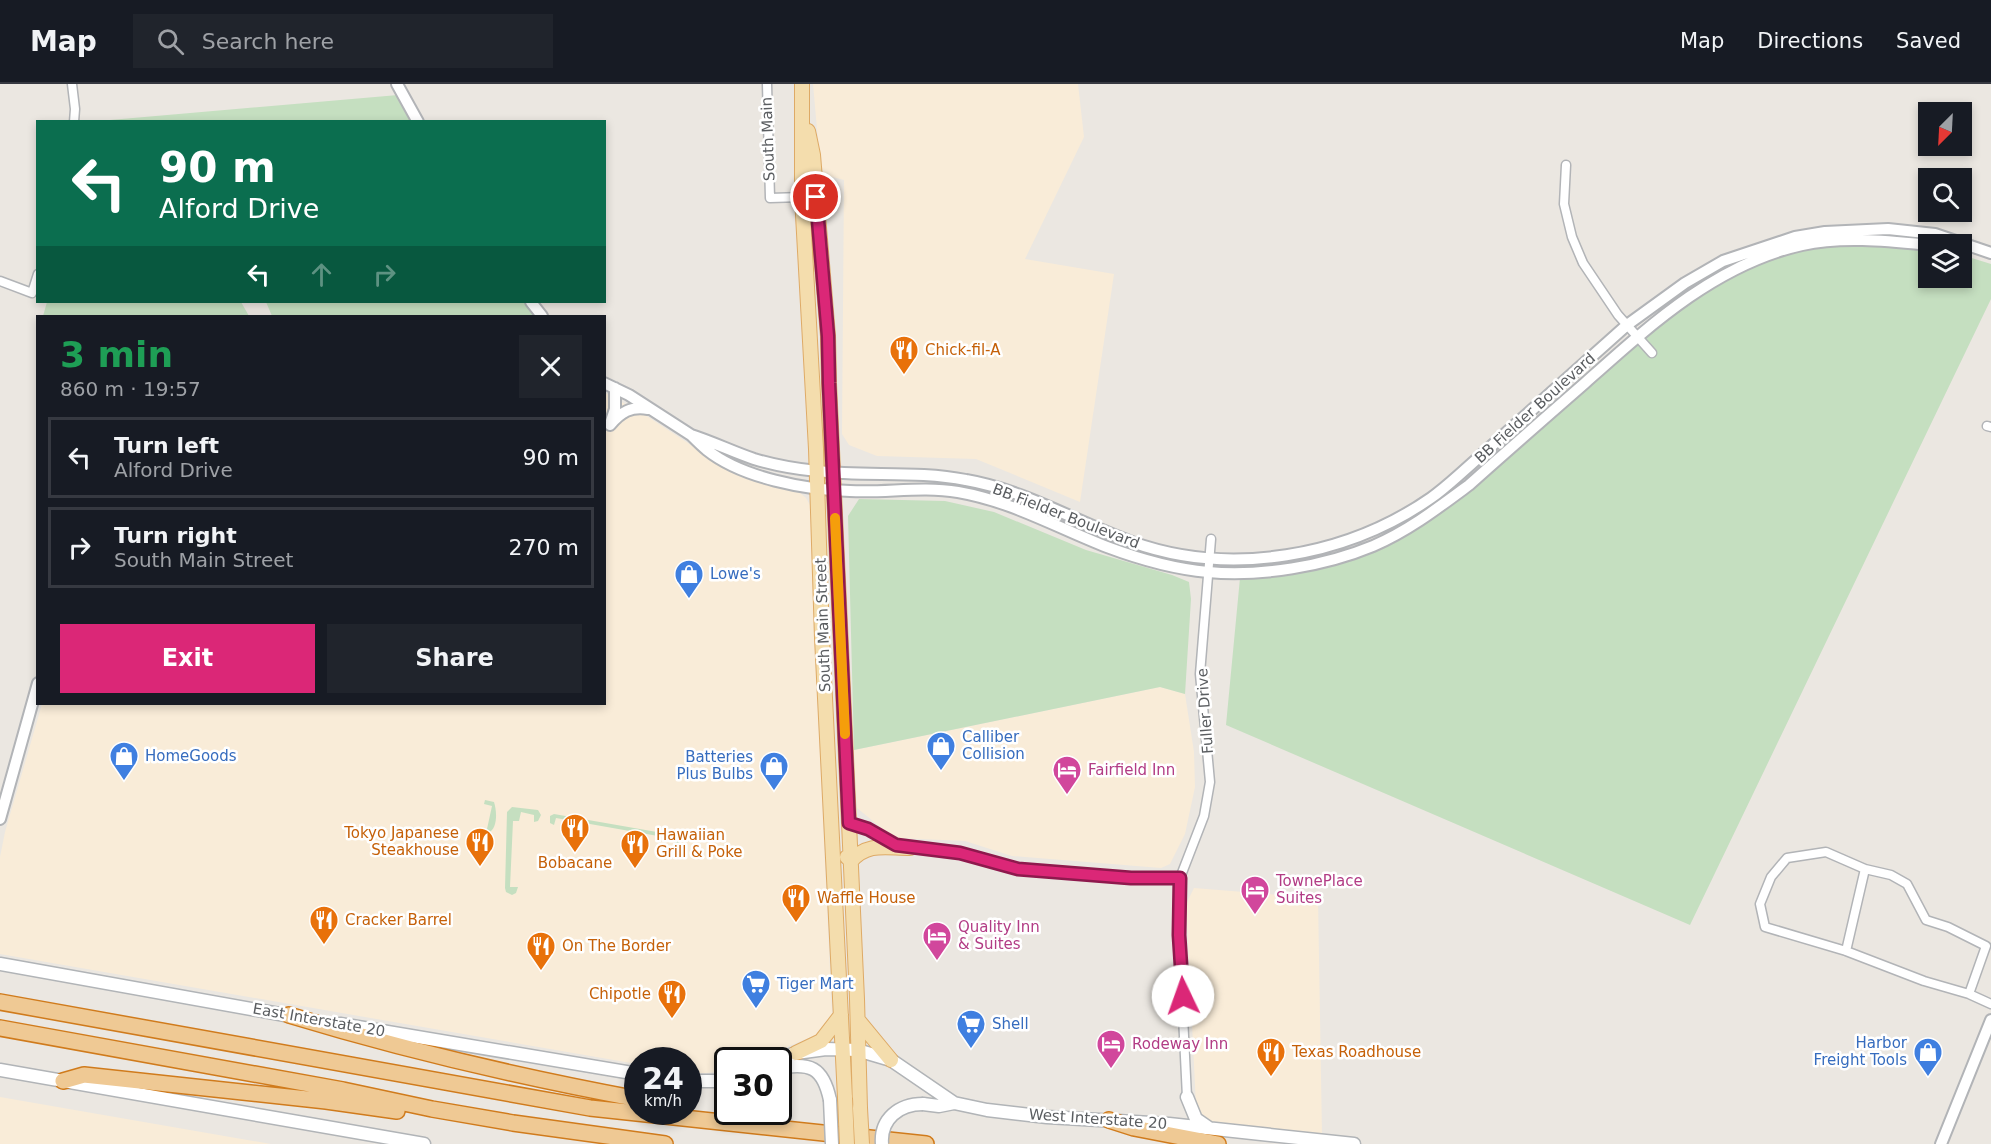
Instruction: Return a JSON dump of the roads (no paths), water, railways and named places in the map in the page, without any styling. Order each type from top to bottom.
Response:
[{"type":"highway","points":[[0,1002],[482,1090],[590,1108],[714,1122]]},
{"type":"highway","points":[[289,1016],[466,1063],[624,1096]]},
{"type":"highway","points":[[0,1028],[320,1086],[432,1109],[513,1123],[665,1144]]},
{"type":"highway","points":[[63,1081],[84,1075],[409,1112],[432,1109]]},
{"type":"highway","points":[[702,1117],[714,1122]]},
{"type":"highway","points":[[1109,1120],[1134,1128],[1218,1144]]},
{"type":"highway","points":[[743,1125],[926,1144]]},
{"type":"main road","name":"South Main Street","points":[[802,84],[802,197],[817,471],[841,1015],[860,1101],[862,1144]]},
{"type":"main road","name":"South Main Street","points":[[803,105],[813,156],[828,326],[858,1020],[850,1050],[845,1098],[847,1144]]},
{"type":"main road","points":[[830,789],[843,819],[849,823]]},
{"type":"main road","points":[[831,829],[839,832],[843,852],[850,861],[864,849],[910,848]]},
{"type":"main road","name":"East Interstate 20","points":[[0,964],[289,1016],[624,1072]]},
{"type":"main road","points":[[792,1054],[821,1041],[841,1015]]},
{"type":"main road","points":[[858,1020],[891,1060]]},
{"type":"main road","points":[[796,1053],[826,1049],[850,1050]]},
{"type":"main road","name":"West Interstate 20","points":[[850,1050],[891,1060],[954,1103],[987,1110],[1169,1124],[1354,1144]]},
{"type":"main road","points":[[792,1066],[808,1067],[823,1078],[830,1100],[832,1144]]},
{"type":"main road","points":[[0,1070],[356,1134],[424,1144]]},
{"type":"main road","points":[[1169,1124],[1181,1117],[1187,1097]]},
{"type":"main road","points":[[1187,1097],[1196,1119],[1209,1128]]},
{"type":"main road","points":[[882,1144],[883,1130],[897,1110],[906,1106],[923,1104],[939,1106],[954,1103]]},
{"type":"street","points":[[72,84],[74,120]]},
{"type":"street","points":[[397,84],[417,120]]},
{"type":"street","name":"South Main","points":[[767,84],[770,198],[802,197]]},
{"type":"street","points":[[1566,165],[1564,204],[1572,237],[1583,263],[1618,315],[1652,353]]},
{"type":"street","name":"BB Fielder Boulevard","points":[[691,435],[753,459],[817,471],[939,475],[968,480],[1020,494],[1141,545],[1178,554],[1210,559],[1249,560],[1286,555],[1329,545],[1368,532],[1431,498],[1459,476],[1627,325],[1685,283],[1722,261],[1796,237],[1825,232],[1888,229],[1935,234],[1991,253]]},
{"type":"street","name":"BB Fielder Boulevard","points":[[691,435],[708,451],[731,464],[759,475],[817,488],[851,491],[938,489],[981,497],[1013,507],[1126,553],[1174,567],[1208,572],[1247,573],[1289,568],[1332,560],[1372,546],[1407,529],[1469,485],[1666,313],[1730,271],[1764,256],[1803,244],[1846,240],[1884,240],[1918,244]]},
{"type":"street","name":"BB Fielder Boulevard","points":[[1972,251],[1991,253]]},
{"type":"street","points":[[0,281],[32,293],[36,280]]},
{"type":"street","points":[[532,303],[541,315]]},
{"type":"street","points":[[606,384],[657,412],[691,435]]},
{"type":"street","points":[[615,388],[615,409],[610,424],[622,413],[636,407],[657,412]]},
{"type":"street","name":"Fuller Drive","points":[[1180,878],[1204,816],[1210,782],[1200,674],[1211,539]]},
{"type":"street","points":[[0,819],[36,690]]},
{"type":"street","points":[[849,823],[868,829],[896,845],[960,853],[1018,869],[1131,878],[1180,878],[1179,935],[1187,1097]]},
{"type":"street","points":[[1969,994],[1986,946],[1948,927],[1926,920],[1907,884],[1891,874],[1864,869],[1826,852],[1787,858],[1771,877],[1760,904],[1765,927],[1846,951],[1924,981],[1969,994],[1991,1004]]},
{"type":"street","points":[[1846,951],[1864,869]]},
{"type":"street","points":[[1941,1144],[1991,1020]]},
{"type":"place","name":"Chick-fil-A","points":[[904,376]]},
{"type":"place","name":"Lowe's","points":[[689,600]]},
{"type":"place","name":"Calliber Collision","points":[[941,772]]},
{"type":"place","name":"HomeGoods","points":[[124,782]]},
{"type":"place","name":"Batteries Plus Bulbs","points":[[774,792]]},
{"type":"place","name":"Fairfield Inn","points":[[1067,796]]},
{"type":"place","name":"Bobacane","points":[[575,854]]},
{"type":"place","name":"Tokyo Japanese Steakhouse","points":[[480,868]]},
{"type":"place","name":"Hawaiian Grill & Poke","points":[[635,870]]},
{"type":"place","name":"TownePlace Suites","points":[[1255,916]]},
{"type":"place","name":"Waffle House","points":[[796,924]]},
{"type":"place","name":"Cracker Barrel","points":[[324,946]]},
{"type":"place","name":"Quality Inn & Suites","points":[[937,962]]},
{"type":"place","name":"On The Border","points":[[541,972]]},
{"type":"place","name":"Tiger Mart","points":[[756,1010]]},
{"type":"place","name":"Chipotle","points":[[672,1020]]},
{"type":"place","name":"Shell","points":[[971,1050]]},
{"type":"place","name":"Rodeway Inn","points":[[1111,1070]]},
{"type":"place","name":"Texas Roadhouse","points":[[1271,1078]]},
{"type":"place","name":"Harbor Freight Tools","points":[[1928,1078]]}]
